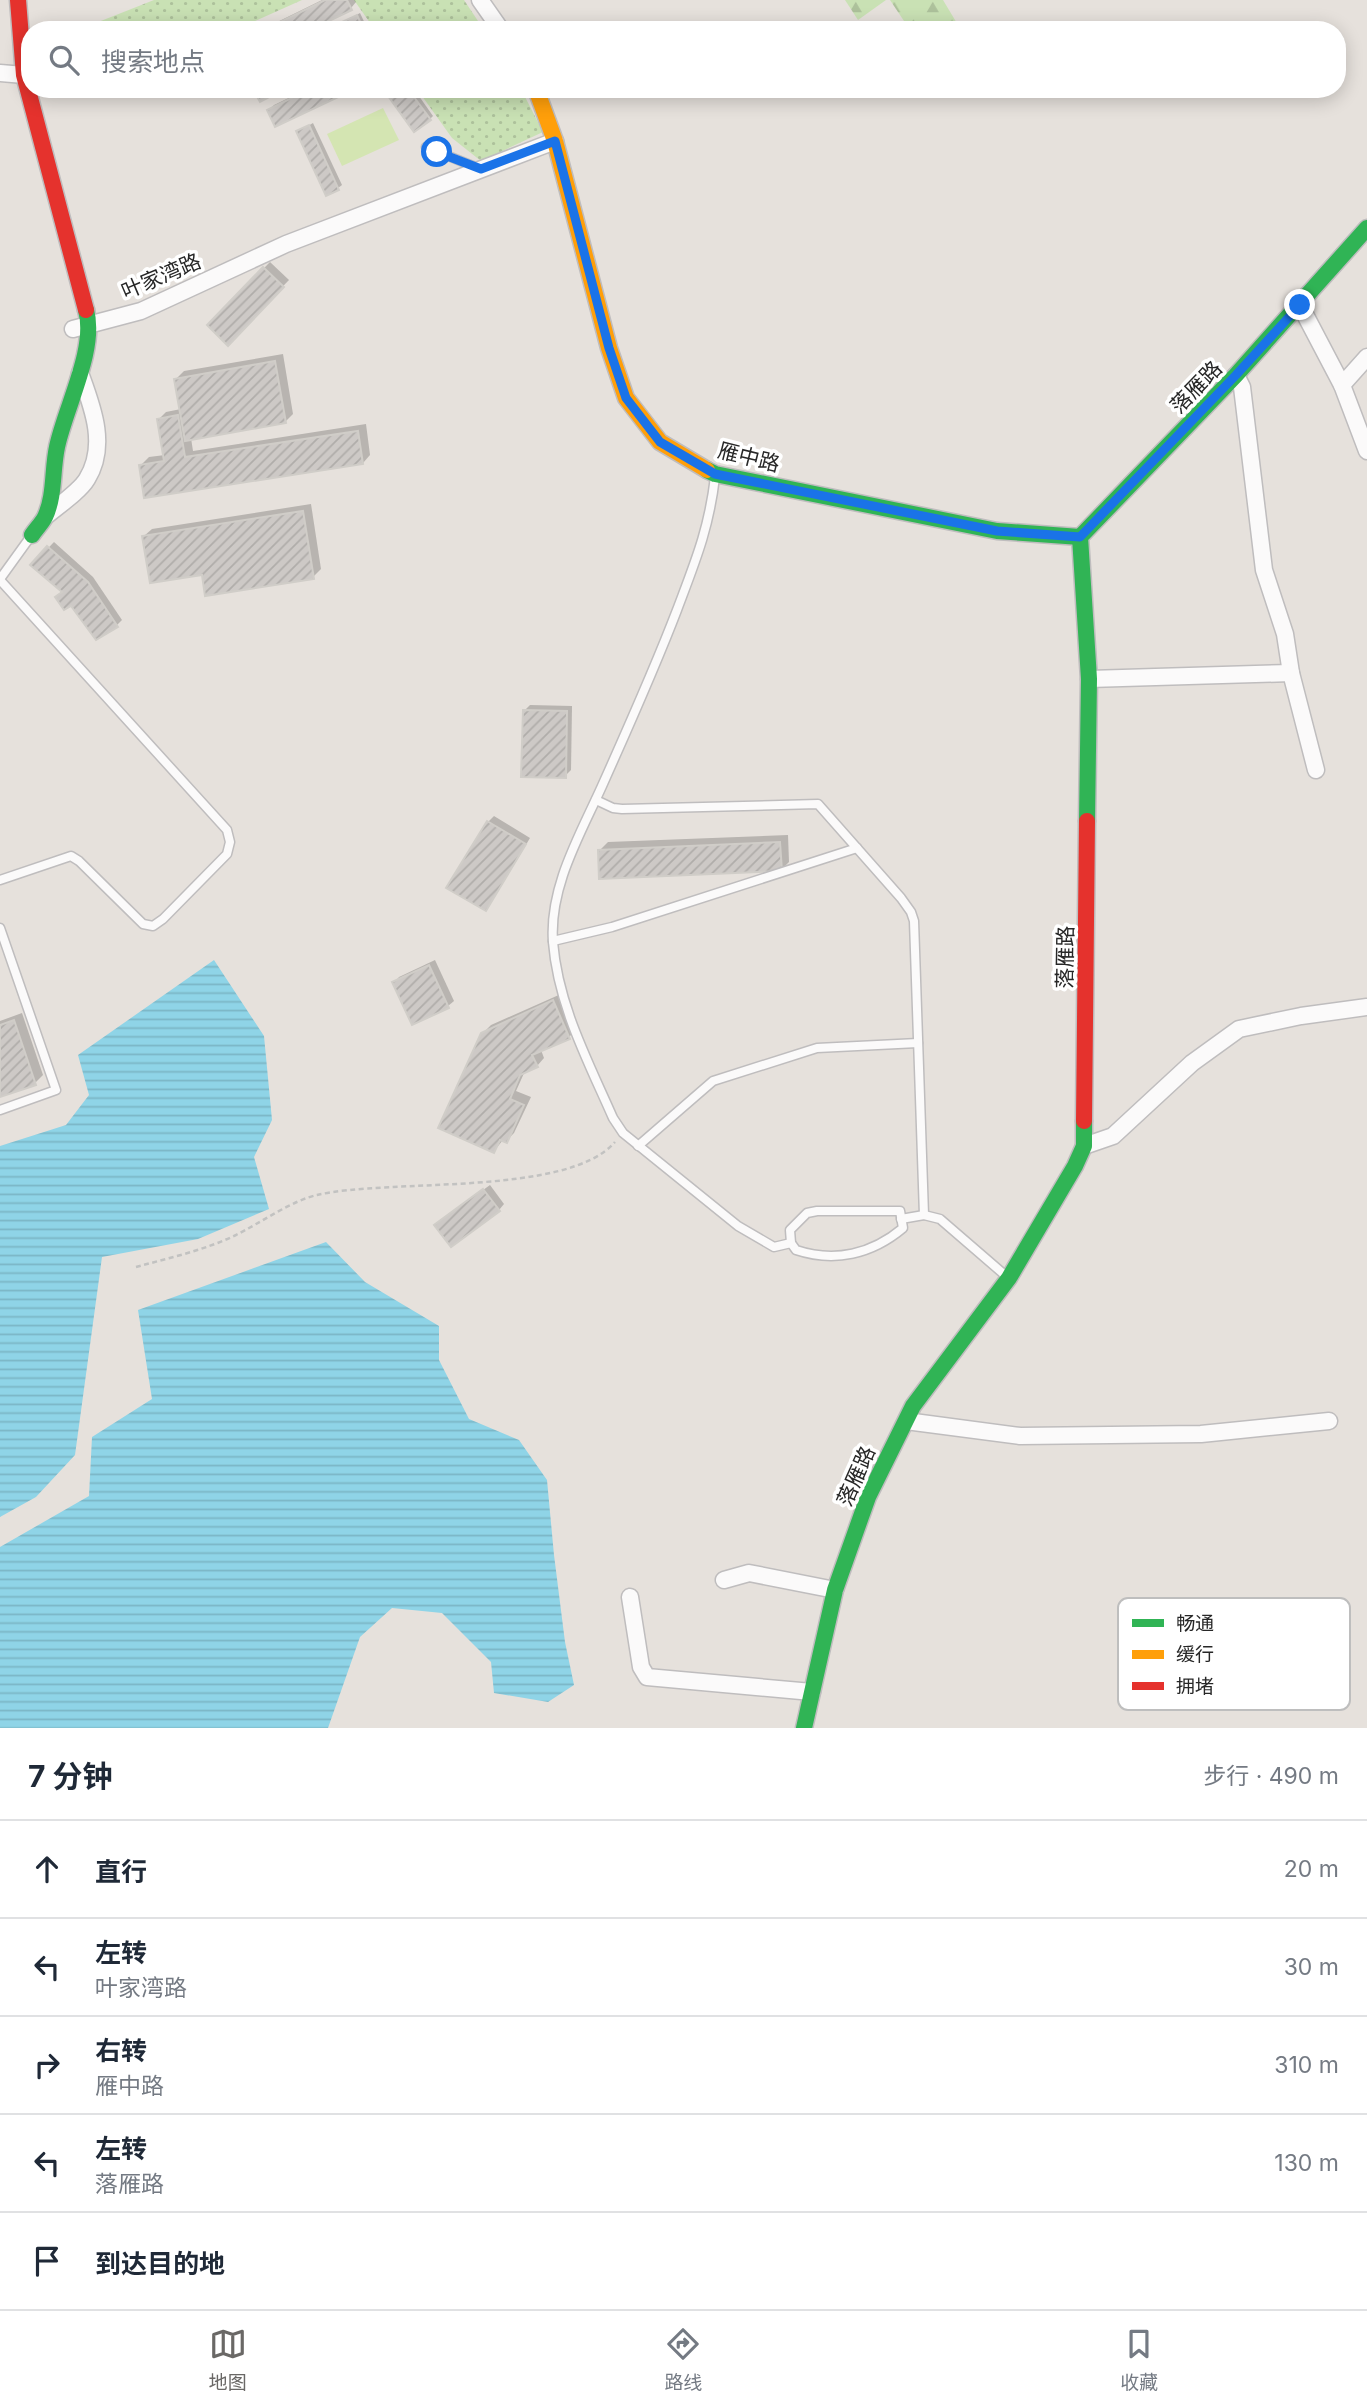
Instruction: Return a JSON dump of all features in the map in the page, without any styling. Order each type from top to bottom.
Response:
[{"type":"street","points":[[19,0],[21,30]]},
{"type":"street","points":[[480,0],[495,21]]},
{"type":"street","points":[[0,73],[21,75]]},
{"type":"street","points":[[30,98],[90,323],[80,373],[57,447],[51,496],[45,517]]},
{"type":"street","name":"雁中路","points":[[539,98],[555,141],[609,348],[626,398],[660,442],[715,474],[997,531],[1080,537]]},
{"type":"street","name":"叶家湾路","points":[[73,329],[141,311],[286,244],[555,141]]},
{"type":"street","name":"落雁路","points":[[804,1728],[835,1590],[868,1497],[913,1406],[1009,1278],[1084,1146],[1089,679],[1080,537],[1236,375],[1367,228]]},
{"type":"street","points":[[1300,305],[1342,385],[1367,451]]},
{"type":"street","points":[[1342,385],[1367,357]]},
{"type":"street","points":[[32,535],[45,517],[87,480],[97,453],[96,417],[80,373]]},
{"type":"street","points":[[1236,375],[1242,387],[1264,570],[1285,634],[1291,673],[1316,770]]},
{"type":"street","points":[[1089,679],[1291,673]]},
{"type":"street","points":[[1084,1146],[1113,1136],[1192,1063],[1239,1029],[1301,1016],[1367,1007]]},
{"type":"street","points":[[906,1421],[1020,1436],[1201,1434],[1329,1421]]},
{"type":"street","points":[[724,1580],[749,1573],[835,1590]]},
{"type":"street","points":[[630,1597],[641,1667],[647,1677],[811,1692]]},
{"type":"lane","points":[[426,147],[481,169]]},
{"type":"lane","points":[[715,474],[712,505],[704,539],[644,691],[565,870],[554,917],[553,941],[565,1006],[613,1118],[623,1133],[747,1233],[774,1247],[791,1242]]},
{"type":"lane","points":[[0,880],[71,856],[79,860],[143,924],[153,926],[227,854],[230,842],[227,830],[0,579],[32,535]]},
{"type":"lane","points":[[596,800],[622,809],[818,804],[911,912],[914,921],[924,1215]]},
{"type":"lane","points":[[553,941],[612,927],[857,848]]},
{"type":"lane","points":[[0,928],[56,1090],[0,1110]]},
{"type":"lane","points":[[638,1146],[713,1081],[817,1048],[918,1043]]},
{"type":"lane","points":[[900,1211],[901,1219],[903,1228],[888,1240],[856,1254],[822,1255],[800,1252],[791,1242],[790,1230],[793,1225],[812,1212],[900,1211]]},
{"type":"lane","points":[[901,1219],[924,1215],[940,1219],[1009,1278]]},
{"type":"path","points":[[136,1267],[192,1252],[233,1236],[314,1195],[468,1183],[560,1170],[594,1160],[607,1151],[623,1133]]},
{"type":"green space","points":[[154,0],[302,0],[255,21],[101,21]]},
{"type":"green space","points":[[354,0],[464,0],[478,21],[369,21]]},
{"type":"green space","points":[[845,0],[886,0],[858,20]]},
{"type":"green space","points":[[890,0],[943,0],[956,21],[904,21]]},
{"type":"green space","points":[[423,98],[526,98],[543,132],[481,161],[452,138]]},
{"type":"green space","points":[[383,108],[399,140],[342,166],[327,134]]},
{"type":"water","points":[[214,960],[264,1036],[272,1120],[254,1157],[269,1209],[198,1239],[102,1257],[75,1455],[36,1497],[0,1517],[0,1146],[66,1125],[89,1095],[78,1055]]},
{"type":"water","points":[[326,1242],[365,1282],[439,1326],[439,1360],[469,1419],[519,1440],[547,1480],[565,1642],[574,1685],[548,1702],[494,1693],[491,1662],[442,1613],[392,1608],[360,1637],[328,1728],[0,1728],[0,1547],[89,1496],[92,1437],[152,1399],[138,1310]]},
{"type":"building","points":[[325,0],[347,0],[352,10],[329,21],[282,21]]},
{"type":"building","points":[[357,15],[360,21],[344,21]]},
{"type":"building","points":[[292,98],[336,98],[275,127],[267,110]]},
{"type":"building","points":[[389,98],[415,98],[431,120],[414,132]]},
{"type":"building","points":[[309,125],[339,190],[326,196],[296,131]]},
{"type":"building","points":[[263,267],[284,287],[228,346],[207,325]]},
{"type":"building","points":[[275,361],[286,423],[185,441],[174,379]]},
{"type":"building","points":[[178,415],[185,457],[358,431],[363,464],[144,498],[139,465],[164,461],[157,419]]},
{"type":"building","points":[[303,511],[314,579],[205,596],[202,575],[150,583],[142,536]]},
{"type":"building","points":[[47,546],[88,582],[118,627],[96,640],[71,606],[64,610],[55,597],[62,592],[30,565]]},
{"type":"building","points":[[523,710],[567,711],[566,778],[521,777]]},
{"type":"building","points":[[487,821],[526,844],[486,911],[446,888]]},
{"type":"building","points":[[780,842],[782,871],[599,879],[598,850]]},
{"type":"building","points":[[429,965],[449,1008],[412,1025],[392,982]]},
{"type":"building","points":[[553,1000],[570,1039],[532,1055],[538,1067],[520,1075],[510,1099],[524,1105],[507,1143],[500,1140],[494,1153],[438,1128],[481,1033]]},
{"type":"building","points":[[14,1020],[36,1085],[0,1097],[0,1025]]},
{"type":"building","points":[[483,1189],[500,1211],[451,1247],[434,1225]]},
{"type":"traffic: fast","points":[[1087,821],[1089,679],[1080,537],[1236,375],[1367,228]]},
{"type":"traffic: fast","points":[[32,535],[45,517],[57,447],[84,360],[88,325],[86,310]]},
{"type":"traffic: fast","points":[[707,470],[715,474],[997,531],[1080,537]]},
{"type":"traffic: fast","points":[[804,1728],[835,1590],[868,1497],[913,1406],[1009,1278],[1075,1166],[1084,1146],[1084,1121]]},
{"type":"traffic: slow","points":[[539,98],[555,141],[609,348],[626,398],[660,442],[707,470]]},
{"type":"traffic: jam","points":[[18,0],[21,38]]},
{"type":"traffic: jam","points":[[30,98],[86,310]]},
{"type":"traffic: jam","points":[[1084,1121],[1087,821]]},
{"type":"route","points":[[437,152],[481,169],[555,141],[609,348],[626,398],[660,442],[715,474],[997,531],[1080,537],[1300,305]]}]
